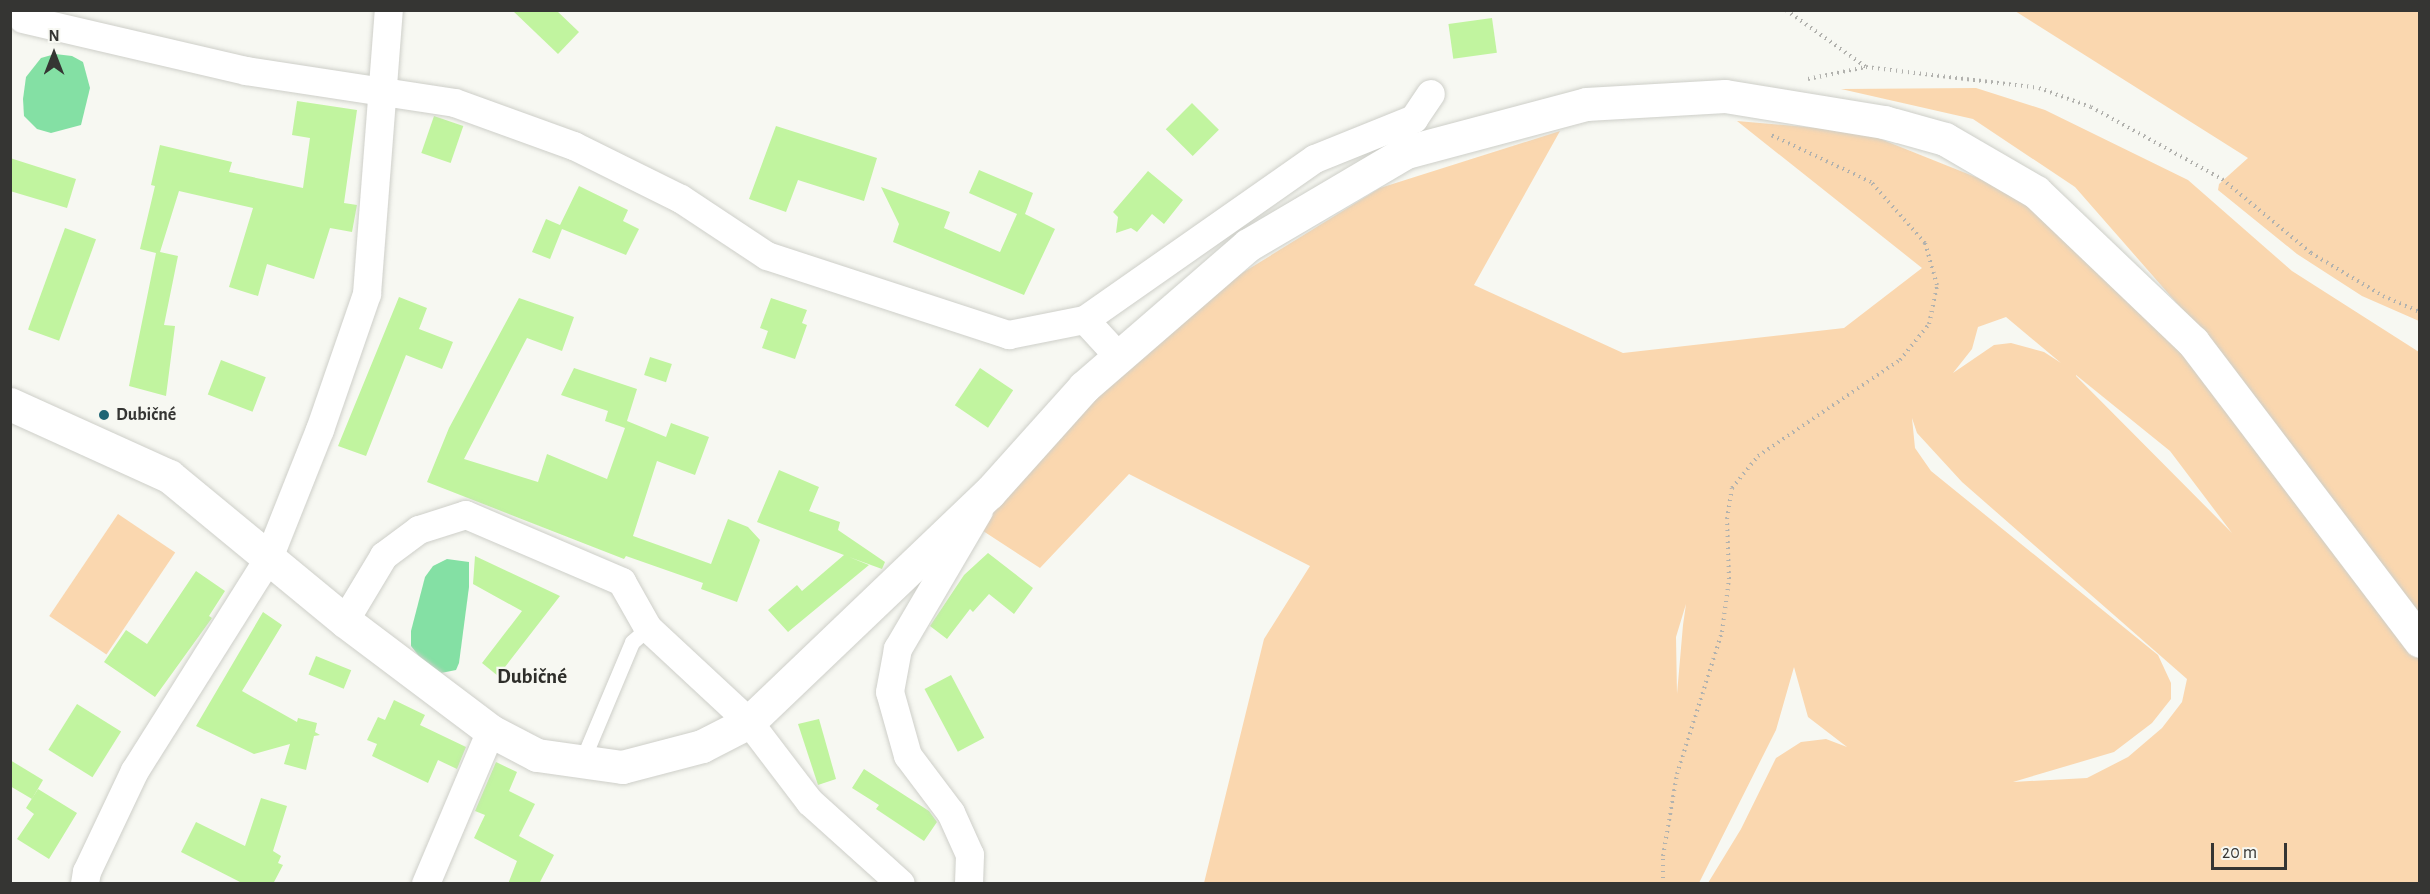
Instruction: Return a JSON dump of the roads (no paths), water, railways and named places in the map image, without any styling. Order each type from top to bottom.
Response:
[{"type":"street","points":[[85,884],[87,872],[135,771],[269,558],[320,430],[367,294],[389,10]]},
{"type":"street","points":[[23,19],[246,71],[455,103],[574,146],[681,200],[767,256],[1009,335],[1085,320],[1315,159],[1413,119],[1431,94]]},
{"type":"street","points":[[10,404],[169,476],[345,621],[491,731],[537,755],[622,767],[702,746],[749,722],[989,493],[1084,387],[1248,245],[1406,152],[1598,103],[1725,96],[1884,122],[1944,139],[2036,192],[2184,334],[2420,641]]},
{"type":"street","points":[[1085,320],[1120,358]]},
{"type":"street","points":[[969,884],[970,855],[951,813],[908,756],[890,692],[898,649],[989,493]]},
{"type":"street","points":[[345,621],[384,556],[418,530],[466,515],[622,582],[648,628],[749,722],[810,802],[901,884]]},
{"type":"street","points":[[426,884],[491,731]]},
{"type":"lane","points":[[582,761],[632,642],[648,628]]},
{"type":"place","name":"Dubičné","points":[[104,415]]},
{"type":"district","name":"Dubičné","points":[[532,677]]}]
